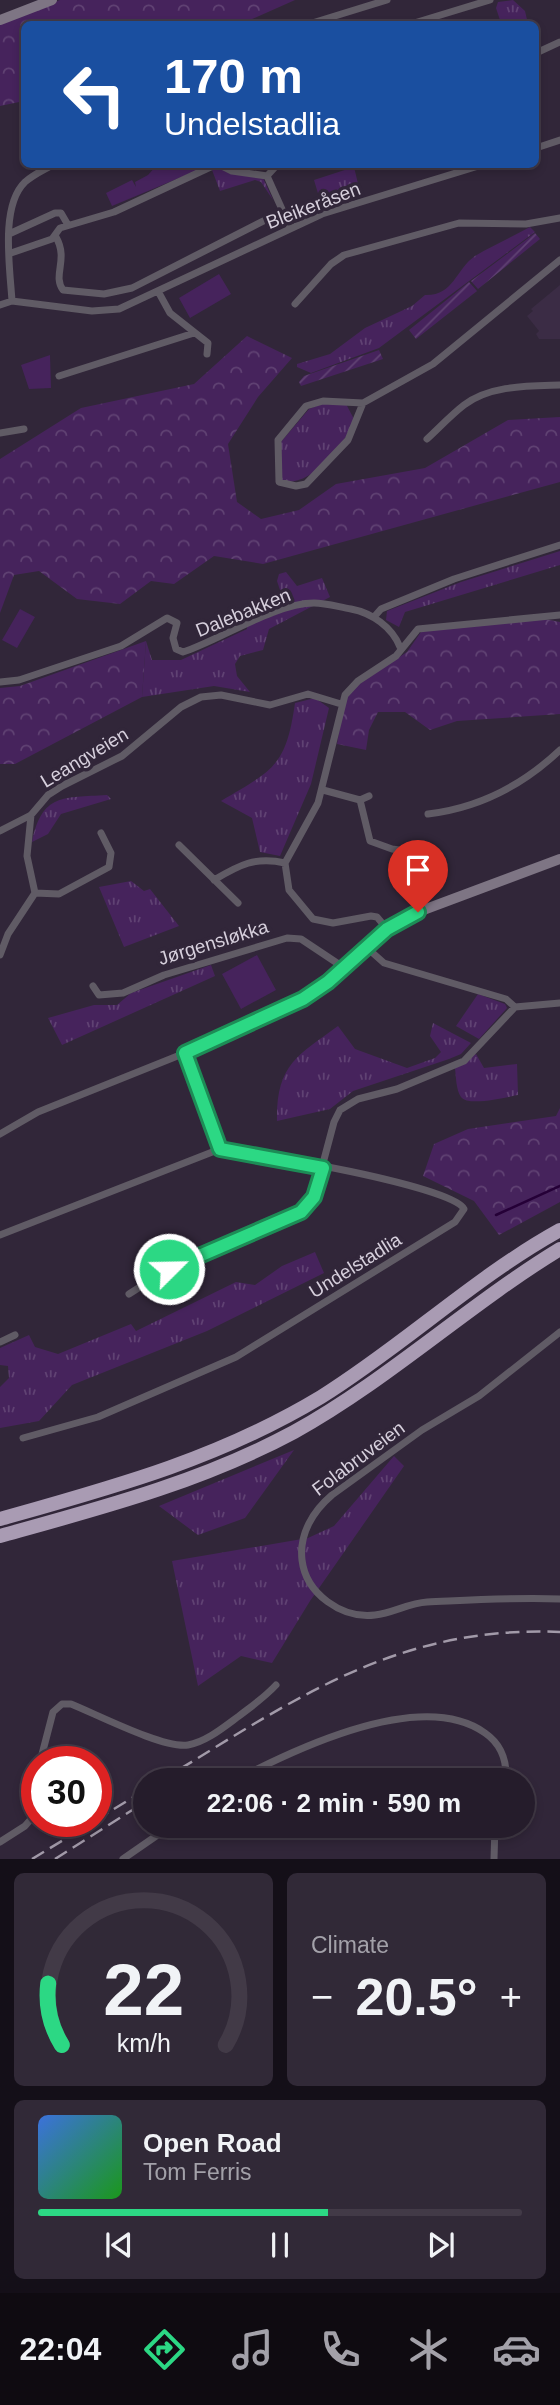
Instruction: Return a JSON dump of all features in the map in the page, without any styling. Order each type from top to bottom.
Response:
[{"type":"highway","points":[[0,1519],[141,1479],[247,1438],[323,1395],[509,1262],[560,1230]]},
{"type":"highway","points":[[0,1536],[141,1496],[253,1453],[333,1407],[517,1276],[560,1249]]},
{"type":"street","points":[[0,20],[52,0]]},
{"type":"street","points":[[319,21],[387,0]]},
{"type":"street","points":[[421,21],[490,0]]},
{"type":"street","points":[[539,52],[560,42]]},
{"type":"street","points":[[539,147],[560,140]]},
{"type":"street","points":[[12,301],[9,234],[13,201],[24,183],[38,168]]},
{"type":"street","points":[[11,253],[56,237],[60,228],[114,212],[208,168]]},
{"type":"street","points":[[226,168],[267,176]]},
{"type":"street","points":[[267,176],[274,168]]},
{"type":"street","name":"Bleikeråsen","points":[[0,305],[12,301],[104,312],[119,309],[159,293],[322,214],[472,168]]},
{"type":"street","points":[[267,176],[290,228]]},
{"type":"street","points":[[56,237],[62,249],[58,282],[62,290],[117,293],[283,211]]},
{"type":"street","points":[[9,234],[61,213],[66,217],[68,225]]},
{"type":"street","points":[[295,304],[331,264],[344,255],[459,223],[526,224],[560,218]]},
{"type":"street","points":[[363,403],[348,440],[306,484],[296,486],[279,482],[278,440],[306,406],[323,401],[363,403],[433,364],[560,260]]},
{"type":"street","points":[[159,293],[170,313],[208,343],[207,354]]},
{"type":"street","points":[[59,376],[194,333]]},
{"type":"street","points":[[427,439],[465,404],[488,392],[517,387],[560,385]]},
{"type":"street","points":[[0,433],[24,429]]},
{"type":"street","points":[[400,647],[374,617],[381,609],[443,583],[560,545]]},
{"type":"street","name":"Dalebakken","points":[[0,682],[19,680],[121,646],[167,618],[177,623],[174,643],[176,649],[183,652],[266,616],[311,603],[361,611],[374,617]]},
{"type":"street","points":[[400,647],[407,645],[418,629],[425,626],[560,615]]},
{"type":"street","points":[[387,929],[377,917],[371,916],[333,923],[313,919],[289,890],[285,863],[323,790],[341,704],[350,688],[396,656],[400,647]]},
{"type":"street","name":"Leangveien","points":[[0,831],[32,815],[48,795],[122,756],[181,707],[201,697],[220,695],[270,705],[308,694],[341,704]]},
{"type":"street","points":[[428,814],[453,811],[516,786],[560,750]]},
{"type":"street","points":[[323,790],[360,800],[369,796]]},
{"type":"street","points":[[360,800],[370,841],[393,849],[435,855]]},
{"type":"street","points":[[0,955],[8,934],[35,892],[27,856],[32,815]]},
{"type":"street","points":[[35,892],[59,894],[109,867],[111,853],[101,833]]},
{"type":"street","points":[[179,845],[238,904]]},
{"type":"street","points":[[214,880],[249,861],[262,859],[285,863]]},
{"type":"street","points":[[0,1134],[38,1112],[185,1053],[303,999],[328,982],[387,929],[418,912],[560,859]]},
{"type":"street","name":"Jørgensløkka","points":[[93,986],[99,995],[123,993],[164,975],[288,938],[301,939],[343,967]]},
{"type":"street","points":[[366,947],[384,963],[506,999],[515,1007]]},
{"type":"street","points":[[129,1294],[165,1270],[301,1212],[314,1197],[334,1122],[340,1110],[358,1099],[397,1089],[464,1061],[515,1007],[560,1003]]},
{"type":"street","points":[[0,1235],[220,1149],[185,1053]]},
{"type":"street","name":"Undelstadlia","points":[[23,1438],[98,1418],[236,1357],[463,1214],[462,1204],[447,1195],[411,1184],[220,1149]]},
{"type":"street","name":"Folabruveien","points":[[560,1332],[479,1396],[422,1430],[332,1495],[319,1506],[309,1524],[301,1550],[305,1574],[317,1592],[338,1609],[350,1613],[377,1615],[420,1602],[560,1599]]},
{"type":"street","points":[[0,1342],[15,1335]]},
{"type":"street","points":[[44,1746],[53,1712],[62,1704],[71,1704],[164,1742],[185,1746],[201,1741],[227,1725],[266,1697],[276,1685]]},
{"type":"street","points":[[264,1768],[369,1723],[422,1716],[459,1720],[490,1737],[505,1759],[505,1768]]},
{"type":"street","points":[[0,1842],[21,1829]]},
{"type":"street","points":[[123,1859],[153,1838]]},
{"type":"street","points":[[494,1859],[495,1838]]},
{"type":"shaded area","points":[[560,285],[560,339],[539,339],[536,334],[539,331],[527,316],[533,311],[531,309]]},
{"type":"green space","points":[[60,0],[295,0],[248,21],[21,21],[21,102],[0,106],[0,24]]},
{"type":"green space","points":[[513,0],[525,11],[527,21],[500,20],[496,8],[498,2]]},
{"type":"green space","points":[[154,168],[195,168],[196,171],[112,206],[106,193],[132,180],[136,187],[135,182]]},
{"type":"green space","points":[[217,168],[263,178],[273,200],[261,182],[255,180],[220,191],[212,170]]},
{"type":"green space","points":[[354,168],[359,188],[320,200],[314,180]]},
{"type":"green space","points":[[530,227],[535,232],[379,348],[311,373],[297,367],[297,364],[330,354],[365,328],[412,306],[425,295],[442,291],[475,256]]},
{"type":"green space","points":[[535,233],[540,239],[478,289],[471,281]]},
{"type":"green space","points":[[219,274],[231,294],[190,318],[179,298]]},
{"type":"green space","points":[[469,282],[477,291],[416,339],[409,330]]},
{"type":"green space","points":[[247,336],[292,358],[258,397],[228,444],[237,502],[261,519],[299,510],[336,484],[425,468],[508,420],[560,417],[560,482],[263,564],[214,556],[174,584],[151,581],[120,604],[77,599],[39,571],[14,575],[0,613],[0,459],[81,408],[194,384]]},
{"type":"green space","points":[[379,350],[383,359],[301,386],[299,382],[304,376]]},
{"type":"green space","points":[[50,355],[51,388],[29,389],[21,365]]},
{"type":"green space","points":[[324,403],[346,404],[355,421],[350,431],[327,461],[307,476],[297,481],[286,482],[280,479],[280,443],[309,409]]},
{"type":"green space","points":[[560,551],[560,565],[405,612],[399,627],[386,620],[387,611],[461,582]]},
{"type":"green space","points":[[286,572],[297,586],[322,578],[330,597],[269,629],[263,650],[240,656],[235,664],[237,676],[250,692],[214,686],[142,697],[146,641],[152,660],[181,660],[247,629],[246,611],[281,593],[277,581],[279,574]]},
{"type":"green space","points":[[20,609],[35,617],[17,648],[2,640]]},
{"type":"green space","points":[[544,619],[560,622],[560,714],[457,721],[430,730],[405,712],[378,712],[369,730],[366,750],[337,744],[345,699],[357,685],[407,652],[423,629]]},
{"type":"green space","points":[[146,641],[142,697],[15,764],[0,764],[0,688],[20,686]]},
{"type":"green space","points":[[315,698],[329,708],[311,784],[280,856],[260,852],[252,818],[221,801],[253,782],[274,764],[287,741],[295,703]]},
{"type":"green space","points":[[107,795],[111,799],[61,814],[48,834],[32,842],[36,826],[49,806],[67,798]]},
{"type":"green space","points":[[131,881],[144,891],[150,889],[179,926],[124,947],[99,887]]},
{"type":"green space","points":[[257,955],[276,990],[241,1009],[222,974]]},
{"type":"green space","points":[[211,965],[215,976],[62,1045],[48,1018],[94,1005],[117,1005],[131,993]]},
{"type":"green space","points":[[478,994],[505,1004],[507,1008],[479,1039],[456,1026]]},
{"type":"green space","points":[[433,1023],[471,1043],[461,1054],[449,1059],[353,1091],[330,1109],[277,1121],[280,1087],[285,1074],[300,1054],[338,1026],[355,1049],[407,1068],[435,1058],[441,1052],[430,1036]]},
{"type":"green space","points":[[476,1054],[484,1068],[517,1064],[518,1095],[479,1101],[461,1097],[455,1068]]},
{"type":"green space","points":[[560,1108],[560,1202],[499,1235],[474,1201],[423,1176],[434,1144],[468,1129],[556,1116]]},
{"type":"green space","points":[[315,1252],[324,1273],[207,1331],[72,1385],[39,1421],[0,1428],[0,1387],[9,1378],[8,1366],[0,1365],[0,1348],[29,1335],[35,1347],[58,1354],[131,1324],[136,1331],[236,1282],[255,1285],[282,1266]]},
{"type":"green space","points":[[294,1450],[245,1518],[198,1535],[159,1506]]},
{"type":"green space","points":[[394,1456],[404,1466],[310,1601],[272,1663],[241,1656],[198,1686],[172,1561],[308,1538],[334,1526]]},
{"type":"waterway","points":[[496,1215],[560,1186]]},
{"type":"railway","points":[[182,1768],[303,1696],[349,1673],[397,1655],[448,1641],[502,1633],[560,1632]]},
{"type":"railway","points":[[112,1810],[133,1797]]},
{"type":"railway","points":[[55,1859],[133,1810]]},
{"type":"railway","points":[[32,1859],[68,1837]]},
{"type":"route","points":[[169,1269],[301,1212],[314,1197],[323,1168],[220,1149],[185,1053],[303,999],[328,982],[387,929],[418,912]]}]
